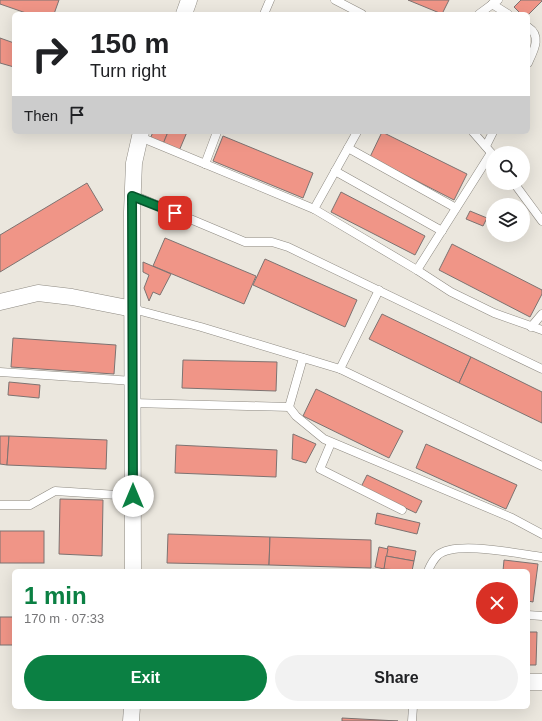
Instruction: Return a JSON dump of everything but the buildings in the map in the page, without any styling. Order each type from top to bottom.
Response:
[{"type":"street","points":[[185,12],[189,0]]},
{"type":"street","points":[[133,569],[132,196],[134,163],[140,134]]},
{"type":"street","points":[[0,302],[38,293],[72,297],[133,309]]},
{"type":"street","points":[[530,682],[542,682]]},
{"type":"street","points":[[131,721],[132,709]]},
{"type":"lane","points":[[265,12],[270,0]]},
{"type":"lane","points":[[335,0],[358,12]]},
{"type":"lane","points":[[482,12],[495,2],[506,12]]},
{"type":"lane","points":[[530,28],[534,30],[537,36],[536,47],[530,59]]},
{"type":"lane","points":[[140,134],[205,164],[314,210],[417,270],[451,292],[494,313],[542,330]]},
{"type":"lane","points":[[205,164],[216,134]]},
{"type":"lane","points":[[314,210],[356,134]]},
{"type":"lane","points":[[475,134],[486,146],[492,134]]},
{"type":"lane","points":[[348,148],[456,208]]},
{"type":"lane","points":[[417,270],[486,163]]},
{"type":"lane","points":[[335,171],[442,231]]},
{"type":"lane","points":[[519,190],[542,221]]},
{"type":"lane","points":[[132,196],[245,242],[272,242],[288,247],[542,369]]},
{"type":"lane","points":[[340,369],[379,290]]},
{"type":"lane","points":[[133,309],[201,327],[340,369],[542,466]]},
{"type":"lane","points":[[531,327],[542,314]]},
{"type":"lane","points":[[289,407],[303,358]]},
{"type":"lane","points":[[0,372],[133,381]]},
{"type":"lane","points":[[133,403],[289,407]]},
{"type":"lane","points":[[289,407],[296,416],[318,435],[332,443],[512,518],[542,534]]},
{"type":"lane","points":[[332,443],[320,469],[402,510]]},
{"type":"lane","points":[[0,505],[30,504],[55,491],[133,496]]},
{"type":"lane","points":[[429,569],[438,555],[450,548],[466,548],[542,557]]},
{"type":"lane","points":[[530,615],[542,616]]},
{"type":"lane","points":[[412,721],[413,709]]},
{"type":"route","points":[[133,496],[132,196],[175,213]]}]
